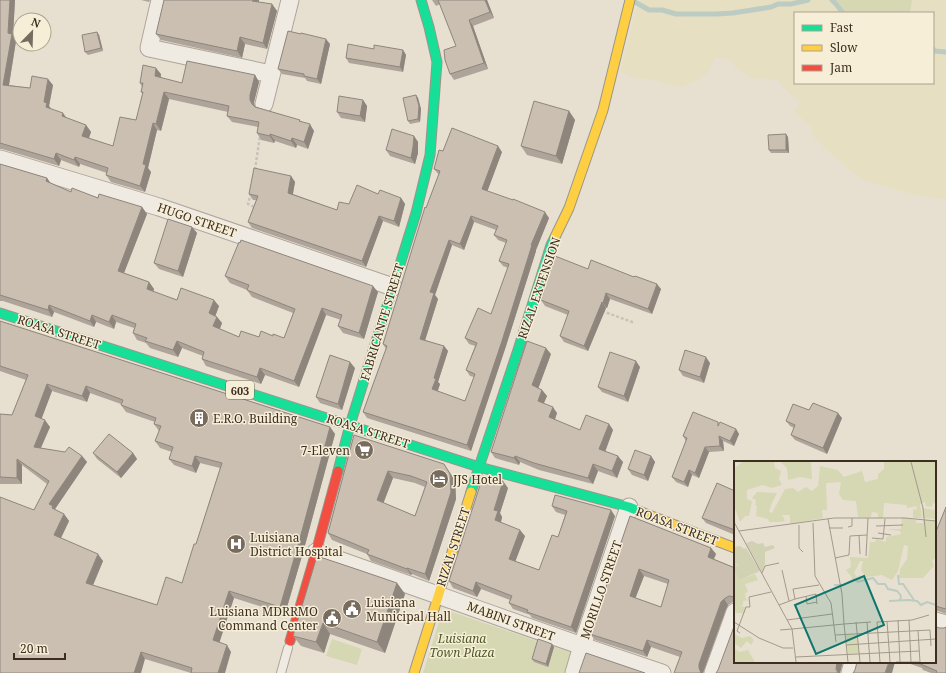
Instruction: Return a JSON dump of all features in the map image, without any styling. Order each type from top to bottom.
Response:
[{"type":"street","points":[[160,0],[149,48],[271,74]]},
{"type":"street","points":[[264,104],[290,0]]},
{"type":"street","name":"FABRICANTE STREET","points":[[289,644],[316,552],[350,425],[416,213],[430,155],[437,62],[421,0]]},
{"type":"street","name":"RIZAL EXTENSION","points":[[479,467],[551,245],[569,208],[603,110],[630,0]]},
{"type":"street","name":"HUGO STREET","points":[[0,159],[160,207],[393,287]]},
{"type":"street","name":"ROASA STREET","points":[[0,313],[479,467],[629,508],[734,548]]},
{"type":"street","name":"RIZAL STREET","points":[[414,673],[479,467]]},
{"type":"street","name":"MORILLO STREET","points":[[574,673],[629,508]]},
{"type":"street","name":"MABINI STREET","points":[[316,552],[662,673]]},
{"type":"street","points":[[713,673],[734,615]]},
{"type":"street","points":[[936,620],[946,624]]},
{"type":"street","points":[[850,673],[854,663]]},
{"type":"lane","points":[[281,673],[289,644]]},
{"type":"path","points":[[254,175],[261,131]]},
{"type":"path","points":[[243,236],[254,207],[248,204],[251,190]]},
{"type":"path","points":[[598,309],[635,323]]},
{"type":"shaded area","points":[[639,0],[832,0],[842,12],[794,12],[794,84],[934,84],[934,12],[910,12],[912,0],[946,0],[946,200],[916,195],[860,179],[814,137],[811,127],[795,112],[800,102],[777,80],[751,78],[738,69],[728,59],[715,58],[709,72],[696,81],[680,88],[657,81],[632,77],[620,72]]},
{"type":"green space","points":[[832,0],[912,0],[910,12],[842,12]]},
{"type":"green space","name":"Luisiana Town Plaza","points":[[443,609],[572,653],[567,673],[423,673]]},
{"type":"green space","points":[[332,639],[362,649],[357,665],[326,656]]},
{"type":"building","points":[[0,0],[10,0],[8,33],[12,34],[3,85],[30,88],[32,76],[48,79],[44,102],[47,103],[46,107],[63,113],[62,116],[86,125],[82,136],[113,146],[120,117],[136,120],[143,92],[141,92],[143,83],[140,83],[143,65],[156,68],[155,76],[182,83],[187,61],[255,75],[250,100],[255,107],[310,124],[304,142],[292,138],[291,141],[270,134],[270,136],[257,133],[259,122],[227,116],[229,106],[164,92],[156,124],[153,123],[143,164],[146,165],[140,186],[106,175],[108,168],[75,157],[74,160],[56,153],[54,159],[0,143]]},
{"type":"building","points":[[164,0],[253,0],[252,1],[272,4],[263,43],[240,37],[237,51],[156,34]]},
{"type":"building","points":[[438,0],[485,0],[490,12],[469,20],[484,63],[450,74],[445,60],[444,50],[456,46]]},
{"type":"building","points":[[288,31],[326,39],[317,79],[304,76],[304,74],[278,69]]},
{"type":"building","points":[[97,32],[101,48],[85,52],[82,35]]},
{"type":"building","points":[[348,44],[374,49],[374,45],[403,50],[400,67],[346,58]]},
{"type":"building","points":[[416,95],[419,106],[418,119],[408,121],[403,98]]},
{"type":"building","points":[[339,96],[363,100],[360,116],[337,112]]},
{"type":"building","points":[[534,101],[569,111],[556,156],[521,146]]},
{"type":"building","points":[[452,128],[498,146],[482,189],[513,199],[545,212],[531,245],[502,341],[467,445],[363,412],[387,346],[383,344],[425,207],[426,208],[440,171],[434,169],[439,150],[443,151]],"holes":[[[471,216],[498,226],[494,235],[507,240],[499,261],[509,264],[491,314],[478,308],[465,338],[477,343],[466,370],[475,374],[465,401],[432,389],[444,346],[420,339],[434,293],[430,292],[449,240],[460,244]]]},
{"type":"building","points":[[392,129],[414,136],[411,158],[386,150]]},
{"type":"building","points":[[786,134],[786,150],[769,150],[768,135]]},
{"type":"building","points":[[0,164],[47,178],[46,181],[71,192],[72,188],[98,198],[99,194],[142,207],[118,271],[149,282],[147,289],[177,300],[181,288],[214,300],[209,313],[217,317],[213,326],[239,337],[241,331],[259,337],[261,331],[273,336],[273,334],[284,338],[295,309],[247,290],[249,285],[225,276],[241,240],[373,286],[359,333],[338,326],[342,315],[322,308],[294,381],[260,368],[257,377],[202,359],[204,352],[177,341],[173,350],[145,341],[147,338],[133,333],[136,324],[112,315],[109,322],[92,315],[90,321],[49,305],[48,310],[0,295]]},
{"type":"building","points":[[254,168],[291,176],[288,193],[337,210],[339,202],[349,204],[357,185],[378,194],[380,190],[401,198],[394,221],[379,216],[362,261],[248,222],[258,196],[249,194]]},
{"type":"building","points":[[168,219],[192,227],[178,271],[154,263]]},
{"type":"building","points":[[555,256],[588,269],[591,260],[634,277],[635,276],[657,284],[648,309],[606,293],[584,346],[560,336],[569,311],[541,300]]},
{"type":"building","points":[[0,321],[330,427],[280,607],[229,591],[213,640],[227,645],[218,673],[191,673],[192,668],[141,652],[134,673],[0,673],[0,497],[34,510],[49,481],[17,459],[17,478],[0,477],[0,414],[12,415],[28,375],[0,366]],"holes":[[[47,384],[82,396],[86,386],[123,400],[121,405],[156,418],[154,424],[161,426],[155,441],[173,447],[169,459],[192,466],[195,456],[222,463],[182,583],[166,577],[157,605],[86,583],[98,554],[54,535],[64,514],[52,508],[53,506],[49,504],[82,456],[69,447],[65,452],[34,447],[45,420],[35,416]]]},
{"type":"building","points":[[527,341],[546,348],[532,385],[542,390],[538,401],[553,407],[549,417],[580,430],[586,415],[609,424],[599,449],[618,456],[612,471],[593,464],[588,478],[534,463],[515,456],[514,458],[491,452]]},
{"type":"building","points":[[685,350],[706,357],[700,377],[679,370]]},
{"type":"building","points":[[610,352],[636,361],[624,396],[598,387]]},
{"type":"building","points":[[330,355],[350,362],[338,404],[316,397]]},
{"type":"building","points":[[813,403],[838,413],[823,448],[791,435],[795,425],[786,421],[793,404],[809,410]]},
{"type":"building","points":[[693,412],[718,422],[718,426],[720,422],[736,429],[730,441],[719,436],[720,446],[705,447],[695,473],[689,470],[684,482],[672,477],[687,438],[683,436]]},
{"type":"building","points":[[109,434],[133,453],[117,472],[93,453]]},
{"type":"building","points":[[354,435],[444,464],[450,474],[451,492],[425,574],[367,554],[369,550],[328,533]],"holes":[[[388,471],[411,476],[427,482],[415,516],[377,500]]]},
{"type":"building","points":[[635,450],[651,456],[644,475],[628,469]]},
{"type":"building","points":[[483,476],[503,481],[494,510],[498,511],[495,520],[520,530],[509,559],[539,570],[552,535],[558,537],[567,511],[552,506],[555,495],[611,510],[571,627],[527,612],[528,610],[509,603],[512,596],[476,582],[473,591],[449,581]]},
{"type":"building","points":[[717,483],[734,491],[734,530],[702,518]]},
{"type":"building","points":[[946,507],[946,609],[936,606],[936,532]]},
{"type":"building","points":[[630,516],[711,548],[708,557],[734,568],[734,597],[729,596],[721,602],[699,664],[701,673],[674,673],[682,652],[647,640],[643,651],[590,634]],"holes":[[[639,569],[669,580],[661,607],[630,596]]]},
{"type":"building","name":"Luisiana Municipal Hall","points":[[317,556],[397,583],[377,642],[323,623],[316,642],[293,636]]},
{"type":"building","points":[[936,626],[939,628],[946,627],[946,673],[936,673],[937,671],[918,663],[936,663]]},
{"type":"building","points":[[734,627],[734,663],[837,663],[836,669],[838,673],[716,673]]},
{"type":"building","points":[[538,639],[552,644],[546,664],[532,659]]},
{"type":"building","points":[[586,653],[645,673],[579,673]]},
{"type":"building","points":[[857,663],[889,663],[885,673],[853,673]]},
{"type":"waterway","points":[[635,2],[649,10],[662,10],[676,14],[716,14],[733,13],[808,0]]},
{"type":"waterway","points":[[832,0],[842,12]]},
{"type":"waterway","points":[[934,50],[946,52]]},
{"type":"traffic: fast","points":[[338,471],[350,425],[416,213],[430,155],[437,62],[421,0]]},
{"type":"traffic: fast","points":[[555,237],[551,245],[479,467],[629,507],[641,512]]},
{"type":"traffic: fast","points":[[0,313],[479,467],[471,492]]},
{"type":"traffic: slow","points":[[555,237],[569,208],[603,110],[630,0]]},
{"type":"traffic: slow","points":[[414,673],[471,492]]},
{"type":"traffic: slow","points":[[641,512],[734,548]]},
{"type":"traffic: jam","points":[[290,641],[338,471]]},
{"type":"place","name":"E.R.O. Building","points":[[199,418]]},
{"type":"place","name":"7-Eleven","points":[[364,450]]},
{"type":"place","name":"JJS Hotel","points":[[439,479]]},
{"type":"place","name":"Luisiana District Hospital","points":[[236,544]]},
{"type":"place","name":"Luisiana Municipal Hall","points":[[352,609]]},
{"type":"place","name":"Luisiana MDRRMO Command Center","points":[[332,618]]}]
